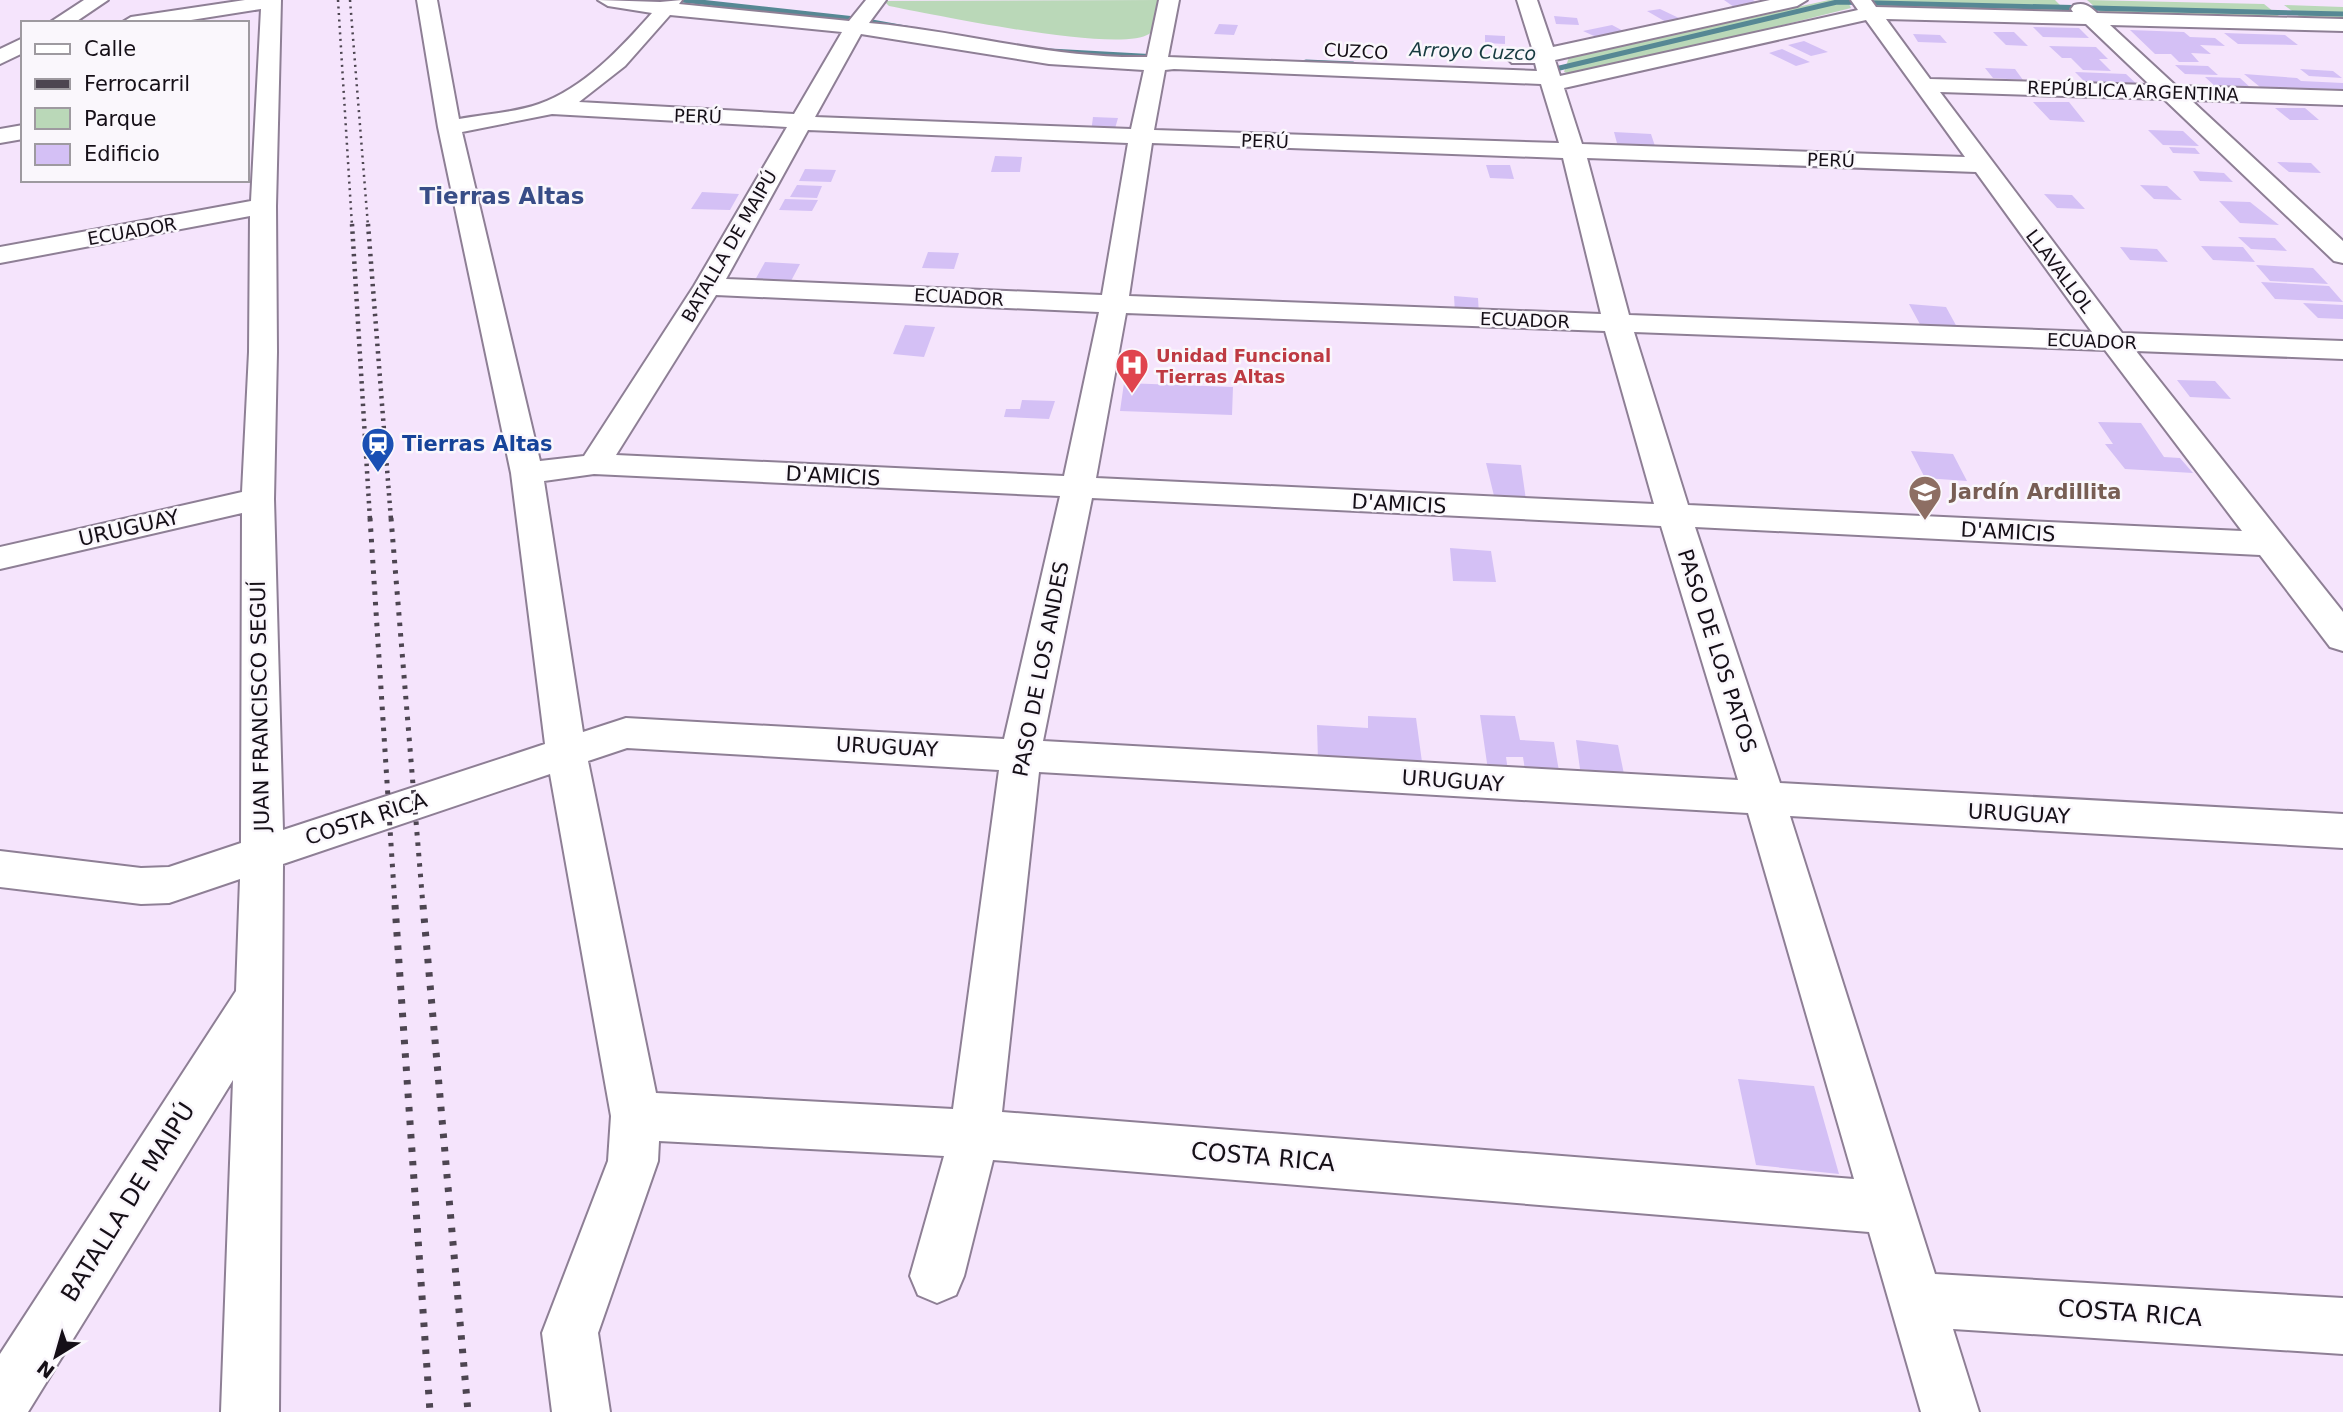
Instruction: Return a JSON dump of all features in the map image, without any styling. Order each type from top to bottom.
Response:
[{"type":"street","points":[[62,21],[98,0]]},
{"type":"street","points":[[427,0],[449,127],[527,473],[566,753],[636,1116],[633,1161],[570,1333],[581,1412]]},
{"type":"street","points":[[608,0],[862,13],[1035,38],[1114,43],[1161,50],[1548,71],[1866,7],[2081,9],[2343,25]]},
{"type":"street","points":[[772,0],[821,4]]},
{"type":"street","name":"PASO DE LOS ANDES","points":[[937,1276],[975,1134],[1021,754],[1078,488],[1114,304],[1141,137],[1161,50],[1169,0]]},
{"type":"street","name":"PASO DE LOS PATOS","points":[[1527,0],[1543,46],[1617,323],[1675,518],[1765,800],[1950,1412]]},
{"type":"street","name":"CUZCO","points":[[1301,48],[1510,59],[1548,71],[1797,0]]},
{"type":"street","points":[[144,21],[271,1]]},
{"type":"street","name":"JUAN FRANCISCO SEGUÍ","points":[[250,1412],[262,854],[258,499],[263,352],[263,206],[258,94],[271,1]]},
{"type":"street","points":[[2269,1],[2332,47]]},
{"type":"street","points":[[449,127],[549,107],[579,94],[603,75],[669,5]]},
{"type":"street","name":"LLAVALLOL","points":[[1866,7],[2113,341],[2343,638]]},
{"type":"street","points":[[2081,9],[2343,255]]},
{"type":"street","points":[[862,13],[906,33],[1049,58],[1119,64],[1161,50]]},
{"type":"street","name":"BATALLA DE MAIPÚ","points":[[594,464],[708,286],[862,13]]},
{"type":"street","points":[[0,35],[21,36]]},
{"type":"street","points":[[0,58],[21,45]]},
{"type":"street","name":"REPÚBLICA ARGENTINA","points":[[1923,85],[2343,98]]},
{"type":"street","name":"PERÚ","points":[[549,107],[800,122],[1141,137],[1981,165]]},
{"type":"street","points":[[0,136],[21,132]]},
{"type":"street","name":"ECUADOR","points":[[0,255],[263,206]]},
{"type":"street","name":"ECUADOR","points":[[708,286],[1114,304],[2343,349]]},
{"type":"street","name":"D'AMICIS","points":[[527,473],[594,464],[1675,518],[2272,544]]},
{"type":"street","name":"URUGUAY","points":[[0,558],[258,499]]},
{"type":"street","name":"URUGUAY","points":[[566,753],[626,733],[2343,831]]},
{"type":"street","name":"COSTA RICA","points":[[0,869],[141,886],[169,885],[566,753]]},
{"type":"street","name":"BATALLA DE MAIPÚ","points":[[0,1405],[257,999]]},
{"type":"street","name":"COSTA RICA","points":[[636,1116],[975,1134],[1888,1208]]},
{"type":"street","name":"COSTA RICA","points":[[1917,1300],[2343,1326]]},
{"type":"green space","points":[[1162,0],[1152,31],[1131,39],[1065,36],[982,24],[889,6],[884,1]]},
{"type":"green space","points":[[1829,0],[1847,0],[1851,8],[1578,76],[1564,72],[1569,57]]},
{"type":"green space","points":[[1871,0],[2055,0],[2070,15],[1880,9]]},
{"type":"green space","points":[[2087,0],[2264,4],[2284,20],[2104,15]]},
{"type":"green space","points":[[2284,5],[2343,7],[2343,23],[2307,22]]},
{"type":"building","points":[[1724,0],[1753,0],[1758,4],[1734,7]]},
{"type":"building","points":[[1660,9],[1681,19],[1666,22],[1647,11]]},
{"type":"building","points":[[1554,16],[1577,18],[1579,25],[1556,24]]},
{"type":"building","points":[[1219,24],[1238,25],[1234,35],[1214,34]]},
{"type":"building","points":[[1612,25],[1629,34],[1603,40],[1583,31]]},
{"type":"building","points":[[2033,27],[2079,28],[2089,38],[2043,37]]},
{"type":"building","points":[[2130,30],[2184,32],[2190,37],[2215,38],[2225,46],[2200,45],[2211,54],[2191,53],[2199,62],[2179,62],[2171,54],[2155,54]]},
{"type":"building","points":[[1993,32],[2014,32],[2028,46],[2006,45]]},
{"type":"building","points":[[2224,33],[2285,35],[2298,45],[2238,44]]},
{"type":"building","points":[[1913,34],[1940,35],[1947,43],[1918,42]]},
{"type":"building","points":[[1485,35],[1505,36],[1505,44],[1485,43]]},
{"type":"building","points":[[1804,41],[1828,52],[1811,56],[1788,45]]},
{"type":"building","points":[[2049,46],[2096,47],[2108,59],[2099,59],[2111,71],[2083,70],[2071,58],[2062,58]]},
{"type":"building","points":[[1782,49],[1810,62],[1796,66],[1769,53]]},
{"type":"building","points":[[2175,65],[2208,66],[2218,75],[2185,74]]},
{"type":"building","points":[[1985,68],[2015,69],[2023,80],[1993,78]]},
{"type":"building","points":[[2300,69],[2333,71],[2342,78],[2309,76]]},
{"type":"building","points":[[2075,72],[2126,74],[2141,88],[2089,86]]},
{"type":"building","points":[[2244,74],[2343,83],[2343,96],[2265,91]]},
{"type":"building","points":[[2205,77],[2240,78],[2252,89],[2217,88]]},
{"type":"building","points":[[2033,102],[2069,102],[2085,122],[2050,120]]},
{"type":"building","points":[[2275,108],[2305,108],[2319,120],[2290,120]]},
{"type":"building","points":[[1093,117],[1118,118],[1114,132],[1091,132]]},
{"type":"building","points":[[2148,130],[2183,131],[2199,146],[2163,145]]},
{"type":"building","points":[[1614,132],[1651,134],[1656,149],[1618,147]]},
{"type":"building","points":[[2169,147],[2195,148],[2200,154],[2173,153]]},
{"type":"building","points":[[995,156],[1022,157],[1020,172],[991,172]]},
{"type":"building","points":[[2277,162],[2311,163],[2321,173],[2289,172]]},
{"type":"building","points":[[1486,165],[1510,165],[1514,179],[1490,178]]},
{"type":"building","points":[[805,169],[836,170],[831,182],[799,181]]},
{"type":"building","points":[[2193,171],[2224,173],[2233,182],[2200,181]]},
{"type":"building","points":[[797,185],[822,186],[817,198],[790,197]]},
{"type":"building","points":[[2140,185],[2167,186],[2182,200],[2154,199]]},
{"type":"building","points":[[702,192],[739,194],[730,210],[691,209]]},
{"type":"building","points":[[2044,194],[2072,195],[2085,209],[2057,208]]},
{"type":"building","points":[[785,199],[818,200],[812,211],[779,210]]},
{"type":"building","points":[[2219,201],[2250,202],[2279,225],[2240,223]]},
{"type":"building","points":[[2238,237],[2275,238],[2287,251],[2251,249]]},
{"type":"building","points":[[2201,246],[2243,247],[2255,262],[2213,260]]},
{"type":"building","points":[[2120,247],[2157,249],[2168,262],[2130,260]]},
{"type":"building","points":[[928,252],[959,253],[954,269],[922,268]]},
{"type":"building","points":[[765,262],[800,264],[791,281],[755,280]]},
{"type":"building","points":[[2256,265],[2313,268],[2328,284],[2270,281]]},
{"type":"building","points":[[2261,282],[2329,286],[2343,302],[2275,299]]},
{"type":"building","points":[[1454,296],[1478,298],[1479,315],[1455,313]]},
{"type":"building","points":[[2303,303],[2343,305],[2343,319],[2318,318]]},
{"type":"building","points":[[1909,304],[1946,307],[1958,329],[1922,328]]},
{"type":"building","points":[[905,325],[935,327],[924,357],[893,354]]},
{"type":"building","points":[[2177,380],[2215,381],[2231,399],[2190,397]]},
{"type":"building","points":[[1124,383],[1233,387],[1232,415],[1120,411]]},
{"type":"building","points":[[1022,400],[1055,401],[1049,419],[1004,417],[1006,409],[1020,409]]},
{"type":"building","points":[[2098,422],[2141,423],[2164,457],[2180,458],[2193,473],[2125,469],[2105,444],[2113,444]]},
{"type":"building","points":[[1911,451],[1953,454],[1967,481],[1925,478]]},
{"type":"building","points":[[1486,463],[1521,465],[1526,500],[1495,500]]},
{"type":"building","points":[[1450,548],[1491,551],[1496,582],[1453,581]]},
{"type":"building","points":[[1480,715],[1515,716],[1520,740],[1554,742],[1560,777],[1526,776],[1523,757],[1506,757],[1508,771],[1488,770]]},
{"type":"building","points":[[1368,716],[1416,718],[1422,762],[1369,758],[1369,764],[1318,761],[1317,725],[1368,728]]},
{"type":"building","points":[[1576,740],[1618,745],[1624,774],[1580,769]]},
{"type":"building","points":[[1738,1079],[1814,1086],[1839,1174],[1756,1165]]},
{"type":"waterway","name":"Arroyo Cuzco","points":[[682,0],[855,19],[911,29]]},
{"type":"waterway","name":"Arroyo Cuzco","points":[[1547,71],[1837,2],[2343,14]]},
{"type":"waterway","name":"Arroyo Cuzco","points":[[1050,51],[1158,57]]},
{"type":"waterway","name":"Arroyo Cuzco","points":[[1306,62],[1353,64]]},
{"type":"railway","points":[[338,0],[352,226]]},
{"type":"railway","points":[[350,0],[368,226]]},
{"type":"railway","points":[[352,224],[370,520]]},
{"type":"railway","points":[[368,224],[391,520]]},
{"type":"railway","points":[[370,518],[395,906]]},
{"type":"railway","points":[[391,518],[423,906]]},
{"type":"railway","points":[[395,905],[430,1412]]},
{"type":"railway","points":[[423,905],[468,1412]]},
{"type":"place","name":"Unidad Funcional Tierras Altas","points":[[1132,395]]},
{"type":"place","name":"Tierras Altas","points":[[378,474]]},
{"type":"place","name":"Jardín Ardillita","points":[[1925,522]]},
{"type":"district","name":"Tierras Altas","points":[[502,196]]}]
